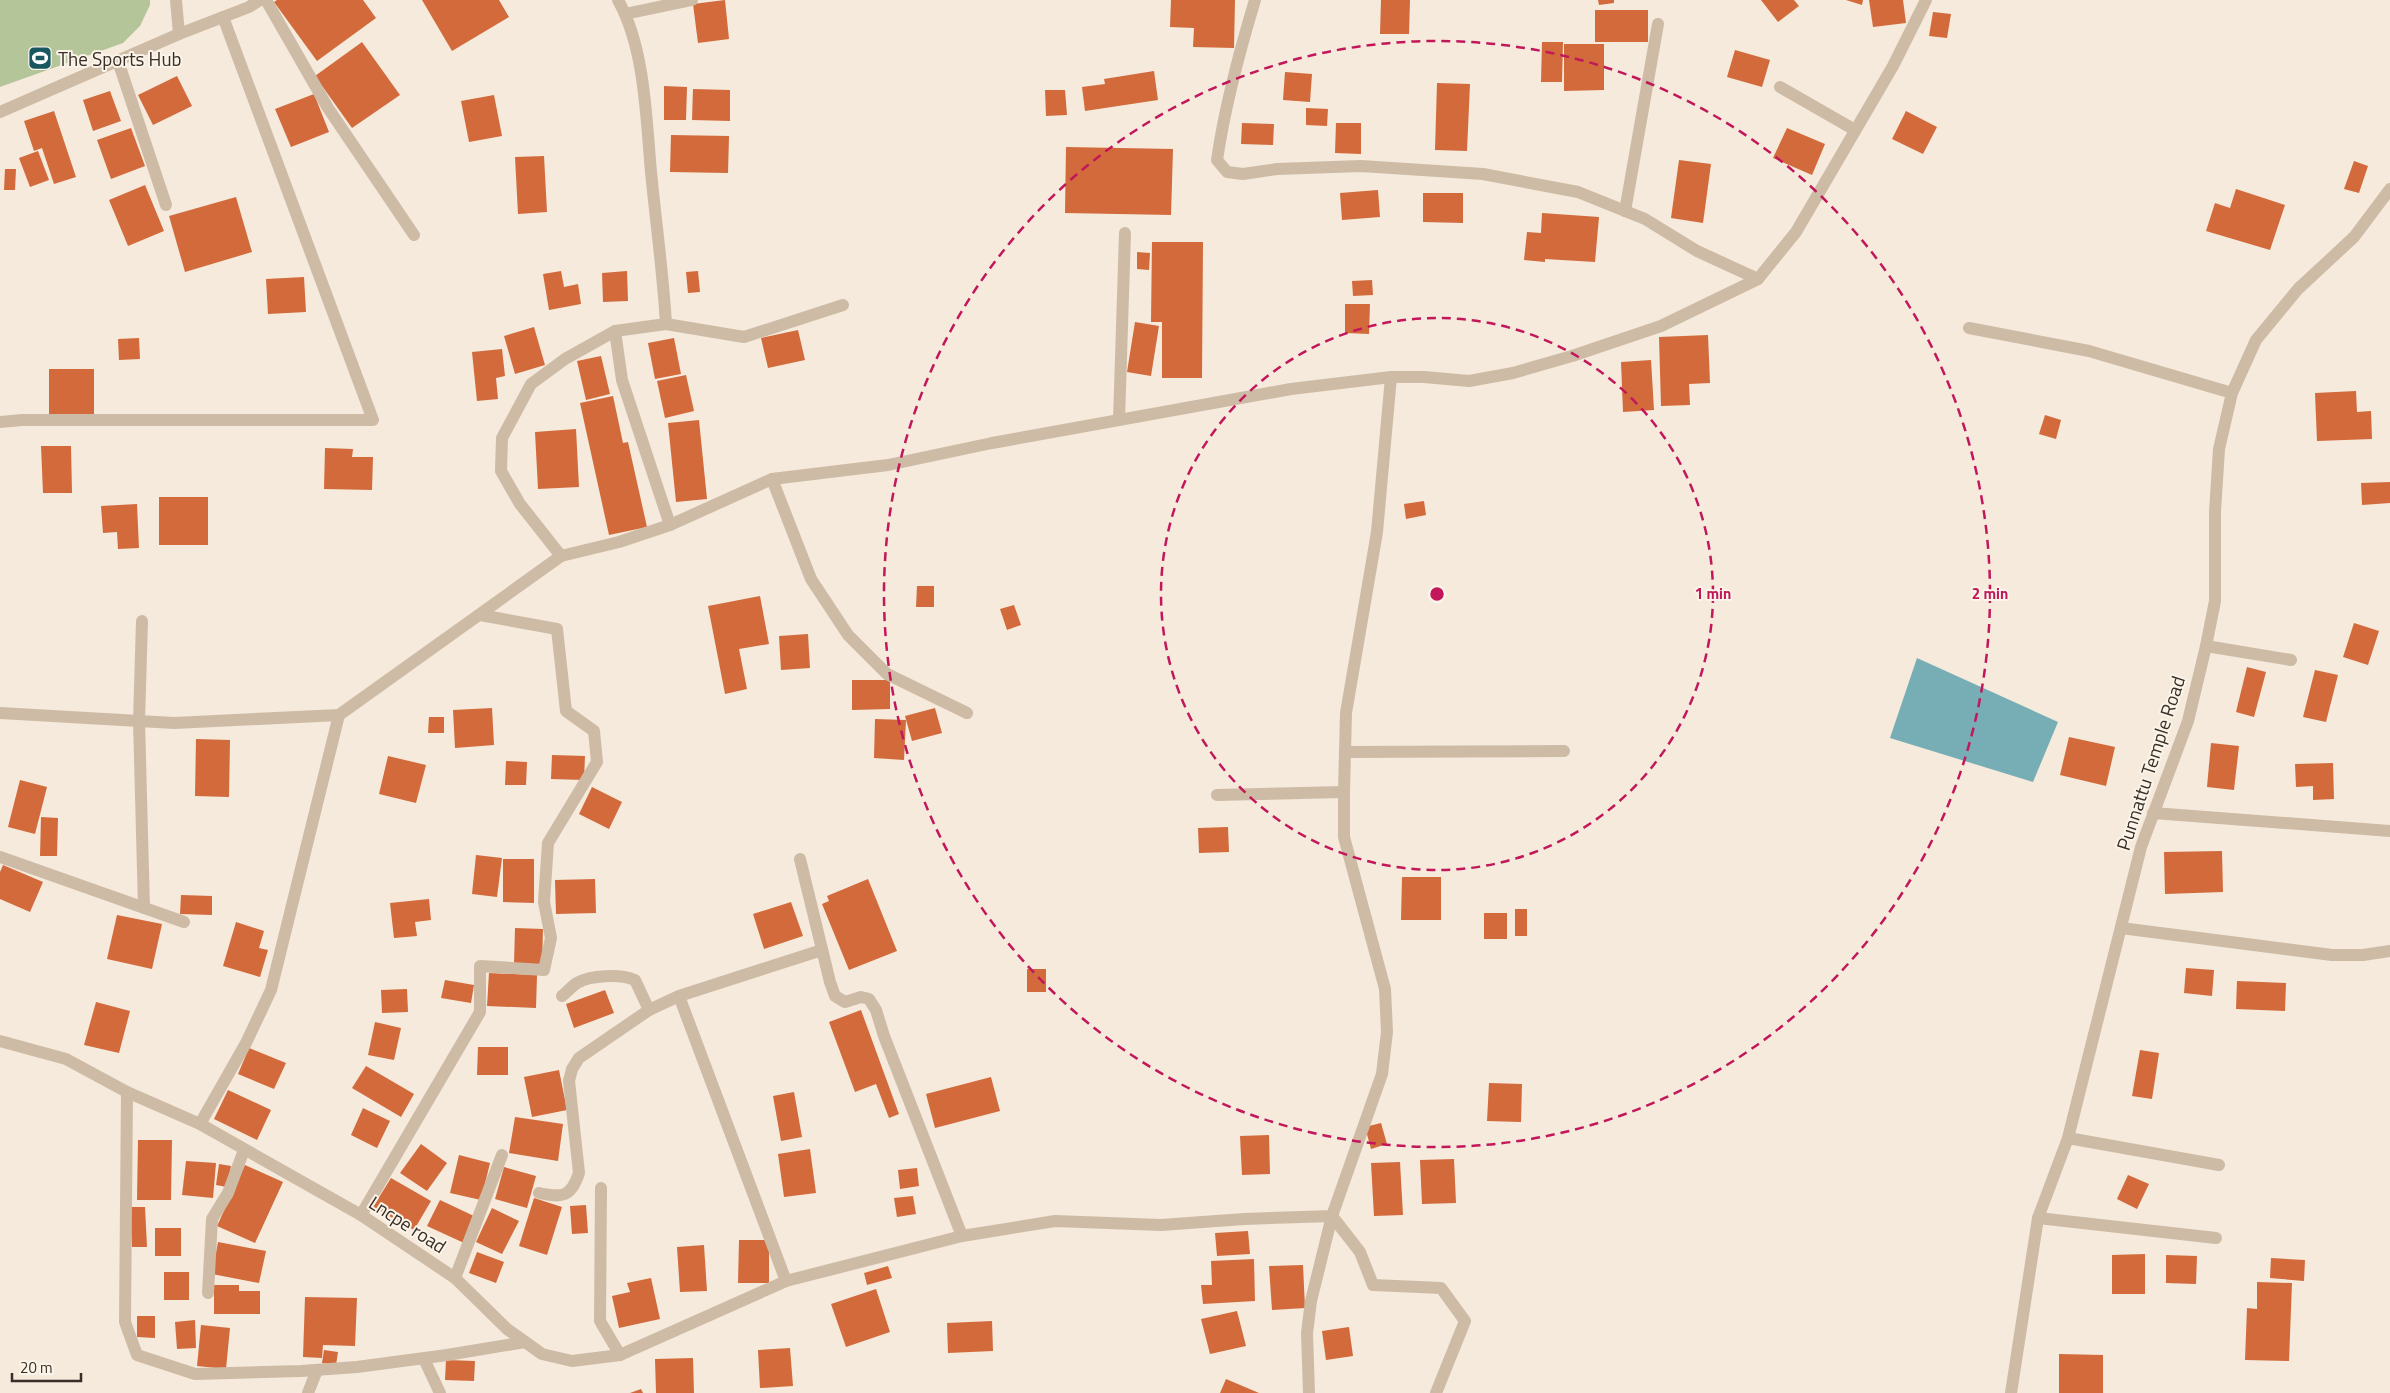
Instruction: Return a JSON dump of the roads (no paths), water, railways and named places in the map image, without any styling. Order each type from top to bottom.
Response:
[{"type":"street","points":[[176,0],[179,34]]},
{"type":"street","points":[[0,112],[179,34],[250,7],[260,0]]},
{"type":"street","points":[[266,0],[328,108],[414,236]]},
{"type":"street","points":[[618,0],[626,14],[643,90],[666,324]]},
{"type":"street","points":[[626,14],[692,0]]},
{"type":"street","points":[[1255,0],[1229,89],[1220,137],[1217,160],[1227,172],[1243,174],[1278,169],[1361,166],[1483,174],[1578,192],[1645,219],[1697,251],[1758,279]]},
{"type":"street","points":[[0,713],[174,723],[339,715],[562,556],[620,542],[670,524],[772,479],[888,465],[992,443],[1291,389],[1391,377],[1424,377],[1469,381],[1513,373],[1572,356],[1661,326],[1758,279],[1796,232],[1894,66],[1926,0]]},
{"type":"street","points":[[0,422],[22,420],[373,420],[223,17]]},
{"type":"street","points":[[1625,211],[1658,24]]},
{"type":"street","points":[[118,61],[166,205]]},
{"type":"street","points":[[1780,87],[1855,130]]},
{"type":"street","name":"Punnattu Temple Road","points":[[2011,1393],[2038,1218],[2068,1138],[2141,847],[2188,721],[2216,601],[2216,512],[2219,448],[2232,392],[2256,340],[2298,289],[2354,237],[2390,189]]},
{"type":"street","points":[[1119,420],[1125,233]]},
{"type":"street","points":[[562,556],[520,504],[501,471],[502,438],[531,384],[565,359],[615,331],[666,324],[744,338],[843,305]]},
{"type":"street","points":[[1969,328],[2089,352],[2232,392]]},
{"type":"street","points":[[615,331],[622,380],[670,524]]},
{"type":"street","points":[[1308,1393],[1307,1333],[1310,1301],[1332,1216],[1382,1074],[1387,1032],[1385,989],[1344,837],[1344,792],[1346,713],[1377,532],[1391,377]]},
{"type":"street","points":[[772,479],[811,579],[848,635],[887,674],[968,713]]},
{"type":"street","points":[[361,1215],[480,1012],[480,966],[544,970],[551,938],[544,902],[548,843],[597,762],[594,731],[566,710],[557,629],[480,615]]},
{"type":"street","points":[[142,621],[139,721],[144,908]]},
{"type":"street","points":[[2206,646],[2292,660]]},
{"type":"street","points":[[200,1124],[246,1043],[271,990],[339,715]]},
{"type":"street","points":[[1345,752],[1564,751]]},
{"type":"street","points":[[1217,795],[1344,792]]},
{"type":"street","points":[[2153,813],[2390,831]]},
{"type":"street","points":[[0,857],[184,922]]},
{"type":"street","points":[[800,859],[830,982],[836,996],[845,1002],[861,997],[869,999],[876,1010],[884,1036],[962,1236]]},
{"type":"street","points":[[2121,928],[2332,955],[2363,955],[2390,951]]},
{"type":"street","points":[[539,1193],[556,1197],[566,1194],[575,1186],[580,1173],[569,1081],[572,1069],[579,1058],[649,1010],[679,996],[822,950]]},
{"type":"street","points":[[562,996],[578,982],[596,978],[626,976],[635,980],[649,1010]]},
{"type":"street","points":[[679,996],[786,1281]]},
{"type":"street","name":"Lncpe road","points":[[0,1041],[66,1059],[127,1092],[200,1124],[361,1215],[455,1278],[507,1329],[542,1354],[572,1361],[620,1355],[786,1281],[962,1236],[1055,1221],[1160,1225],[1244,1219],[1332,1216]]},
{"type":"street","points":[[127,1092],[125,1322],[137,1355],[195,1374],[317,1370],[424,1358],[525,1342]]},
{"type":"street","points":[[2068,1138],[2219,1165]]},
{"type":"street","points":[[208,1293],[212,1219],[228,1193],[244,1150]]},
{"type":"street","points":[[455,1278],[502,1155]]},
{"type":"street","points":[[601,1188],[600,1321],[620,1355]]},
{"type":"street","points":[[1332,1216],[1360,1252],[1373,1285],[1441,1288],[1465,1321],[1436,1393]]},
{"type":"street","points":[[2038,1218],[2216,1238]]},
{"type":"street","points":[[424,1358],[440,1393]]},
{"type":"street","points":[[308,1393],[317,1370]]},
{"type":"water","points":[[1917,658],[2058,722],[2033,782],[1890,738]]},
{"type":"place","name":"The Sports Hub","points":[[40,58]]}]
